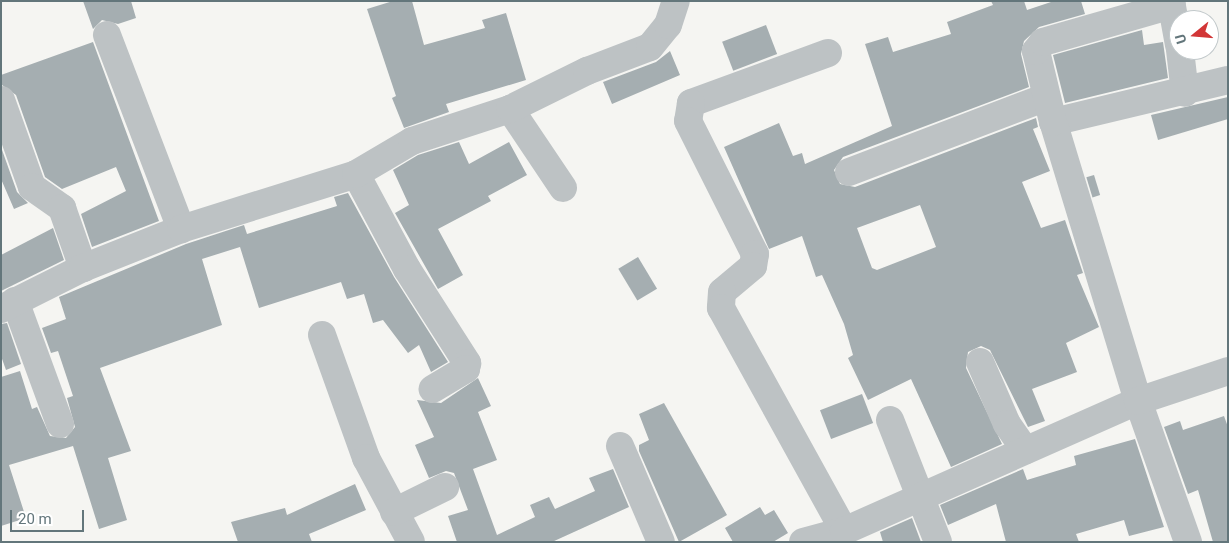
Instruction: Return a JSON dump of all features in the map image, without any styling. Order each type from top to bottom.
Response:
[{"type":"street","points":[[60,424],[8,305],[83,268],[181,229],[356,174],[412,141],[510,109],[587,71],[650,47],[668,24],[676,1]]},
{"type":"street","points":[[1172,3],[1043,42],[1036,55],[1049,109],[1138,401],[1188,542]]},
{"type":"street","points":[[107,35],[181,229]]},
{"type":"street","points":[[828,53],[690,103],[688,121],[755,254],[753,266],[722,292],[721,308],[844,531]]},
{"type":"street","points":[[1181,60],[1185,93]]},
{"type":"street","points":[[849,172],[1049,109],[1185,93],[1228,80]]},
{"type":"street","points":[[1,100],[32,187],[62,208],[83,268]]},
{"type":"street","points":[[510,109],[563,188]]},
{"type":"street","points":[[356,174],[407,269],[467,363],[466,369],[433,389]]},
{"type":"street","points":[[322,335],[366,458],[411,542]]},
{"type":"street","points":[[980,362],[1007,424],[1025,450]]},
{"type":"street","points":[[803,542],[844,531],[1138,401],[1228,371]]},
{"type":"street","points":[[890,420],[938,542]]},
{"type":"street","points":[[620,446],[661,542]]},
{"type":"street","points":[[394,512],[445,487]]},
{"type":"building","points":[[83,1],[131,1],[136,18],[118,24],[102,20],[93,29]]},
{"type":"building","points":[[393,1],[412,1],[424,45],[485,28],[482,20],[506,13],[526,80],[446,104],[449,112],[404,128],[392,98],[396,96],[367,9]]},
{"type":"building","points":[[991,1],[1024,1],[1027,10],[1054,1],[1081,1],[1085,14],[1039,27],[1024,41],[1021,54],[1029,87],[843,157],[834,170],[840,184],[855,187],[1036,118],[1038,127],[1033,129],[1050,171],[1022,182],[1041,228],[1065,220],[1083,273],[1077,275],[1099,327],[1066,343],[1077,372],[1032,389],[1045,421],[1028,427],[990,350],[981,346],[968,352],[966,368],[1002,444],[951,467],[911,379],[868,400],[848,358],[853,355],[844,324],[822,275],[816,277],[802,236],[769,249],[724,147],[779,123],[793,156],[802,153],[805,164],[892,126],[865,44],[888,37],[893,52],[951,34],[947,22],[993,5]],"holes":[[[920,205],[936,247],[877,270],[872,268],[857,228]]]},
{"type":"building","points":[[766,25],[777,54],[733,71],[722,42]]},
{"type":"building","points":[[1142,30],[1144,45],[1163,42],[1168,78],[1065,103],[1053,55]]},
{"type":"building","points":[[93,42],[159,221],[92,247],[81,214],[126,191],[116,167],[62,189],[45,177],[16,95],[2,85],[1,75]]},
{"type":"building","points":[[670,51],[680,75],[612,104],[603,82],[656,62]]},
{"type":"building","points":[[1228,97],[1228,119],[1158,140],[1151,115]]},
{"type":"building","points":[[459,142],[469,164],[509,142],[527,175],[488,196],[491,201],[438,229],[463,275],[438,289],[395,213],[409,205],[393,170],[418,155]]},
{"type":"building","points":[[1,147],[17,192],[28,203],[14,209],[1,179]]},
{"type":"building","points":[[1094,175],[1100,195],[1092,197],[1086,177]]},
{"type":"building","points":[[348,193],[394,277],[448,362],[431,372],[419,345],[408,353],[383,320],[373,323],[364,294],[347,299],[341,282],[259,308],[240,247],[202,259],[222,325],[100,368],[131,451],[108,458],[127,520],[99,529],[73,446],[9,465],[26,518],[1,526],[1,377],[20,371],[32,409],[37,407],[50,436],[66,438],[75,427],[67,398],[73,396],[58,351],[51,353],[42,328],[66,319],[59,297],[186,244],[244,225],[247,234],[337,206],[334,197]]},
{"type":"building","points":[[53,228],[64,260],[1,291],[1,255]]},
{"type":"building","points":[[638,257],[657,289],[637,301],[618,269]]},
{"type":"building","points":[[7,323],[21,364],[6,370],[1,356],[1,324]]},
{"type":"building","points":[[478,378],[491,406],[478,412],[497,460],[473,469],[497,535],[535,517],[530,505],[549,497],[555,509],[595,491],[589,478],[613,469],[629,507],[552,542],[457,542],[448,516],[468,510],[454,473],[446,471],[429,478],[415,445],[434,437],[417,400],[441,403]]},
{"type":"building","points":[[862,394],[873,423],[831,439],[820,410]]},
{"type":"building","points":[[664,403],[727,515],[679,542],[639,451],[639,445],[649,440],[639,414]]},
{"type":"building","points":[[1224,416],[1228,427],[1228,542],[1213,542],[1198,490],[1188,494],[1164,427],[1180,421],[1183,430]]},
{"type":"building","points":[[1135,439],[1164,527],[1129,536],[1124,520],[1076,534],[1079,542],[1006,542],[996,504],[948,525],[940,505],[1023,469],[1027,480],[1076,465],[1074,456]]},
{"type":"building","points":[[355,484],[366,510],[309,534],[312,542],[238,542],[231,522],[285,508],[287,515]]},
{"type":"building","points":[[760,507],[765,515],[774,510],[788,533],[773,542],[733,542],[725,528]]},
{"type":"building","points":[[912,518],[921,542],[883,542],[880,532]]}]
